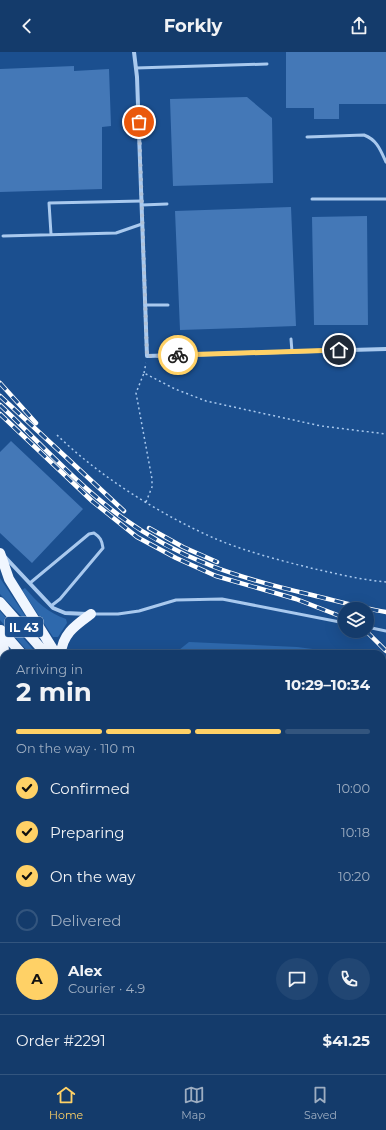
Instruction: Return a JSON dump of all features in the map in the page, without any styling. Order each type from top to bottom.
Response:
[{"type":"main road","points":[[0,553],[9,579],[53,650]]},
{"type":"main road","name":"IL 43","points":[[0,602],[42,650]]},
{"type":"main road","points":[[62,650],[70,631],[91,614]]},
{"type":"main road","points":[[1,629],[4,650]]},
{"type":"main road","name":"IL 43","points":[[1,629],[19,650]]},
{"type":"street","points":[[134,52],[142,203],[147,356],[386,349]]},
{"type":"street","points":[[0,553],[30,583],[43,600],[51,606],[65,613],[91,614]]},
{"type":"lane","points":[[136,68],[267,64]]},
{"type":"lane","points":[[307,137],[364,135],[372,138],[378,144],[386,162]]},
{"type":"lane","points":[[312,199],[386,199]]},
{"type":"lane","points":[[50,234],[49,203],[167,204]]},
{"type":"lane","points":[[3,236],[116,232],[142,224]]},
{"type":"lane","points":[[145,305],[168,305]]},
{"type":"lane","points":[[291,339],[292,352]]},
{"type":"lane","points":[[30,583],[50,568],[89,534],[94,532],[99,536],[102,541],[103,548],[60,599],[51,606]]},
{"type":"lane","points":[[91,614],[118,614],[139,611],[176,600],[205,598],[222,599],[338,622]]},
{"type":"lane","points":[[374,628],[386,631]]},
{"type":"path","points":[[146,502],[152,487],[152,478],[136,393],[144,373],[147,356]]},
{"type":"path","points":[[144,373],[175,389],[206,401],[321,426],[386,434]]},
{"type":"path","points":[[57,436],[74,452],[146,502],[217,539],[280,560],[336,574],[386,582]]},
{"type":"shaded area","points":[[0,578],[28,620],[26,621],[0,594]]},
{"type":"shaded area","points":[[25,588],[43,606],[54,614],[66,619],[67,623],[58,637],[53,637],[22,590]]},
{"type":"shaded area","points":[[0,611],[34,650],[26,650],[0,620]]},
{"type":"shaded area","points":[[189,642],[297,647],[321,650],[179,650]]},
{"type":"building","points":[[286,52],[386,52],[386,104],[339,104],[339,119],[314,119],[314,108],[286,108]]},
{"type":"building","points":[[74,66],[74,71],[109,69],[111,126],[102,127],[102,189],[0,192],[0,69]]},
{"type":"building","points":[[247,97],[272,118],[273,183],[173,186],[170,99]]},
{"type":"building","points":[[291,207],[296,326],[180,330],[175,211]]},
{"type":"building","points":[[367,216],[368,325],[314,325],[312,217]]},
{"type":"building","points":[[11,441],[83,509],[32,563],[0,533],[0,452]]},
{"type":"railway","points":[[0,383],[36,423]]},
{"type":"railway","points":[[0,396],[124,511]]},
{"type":"railway","points":[[0,405],[73,477],[104,504],[143,532],[166,545],[212,566],[260,582],[386,612]]},
{"type":"railway","points":[[0,414],[92,501],[137,537],[176,558],[216,576],[296,599],[338,615]]},
{"type":"railway","points":[[149,528],[183,547],[217,562]]},
{"type":"railway","points":[[373,638],[385,650]]},
{"type":"way so far","points":[[139,122],[147,356],[178,355]]},
{"type":"route","points":[[178,355],[339,350]]}]
